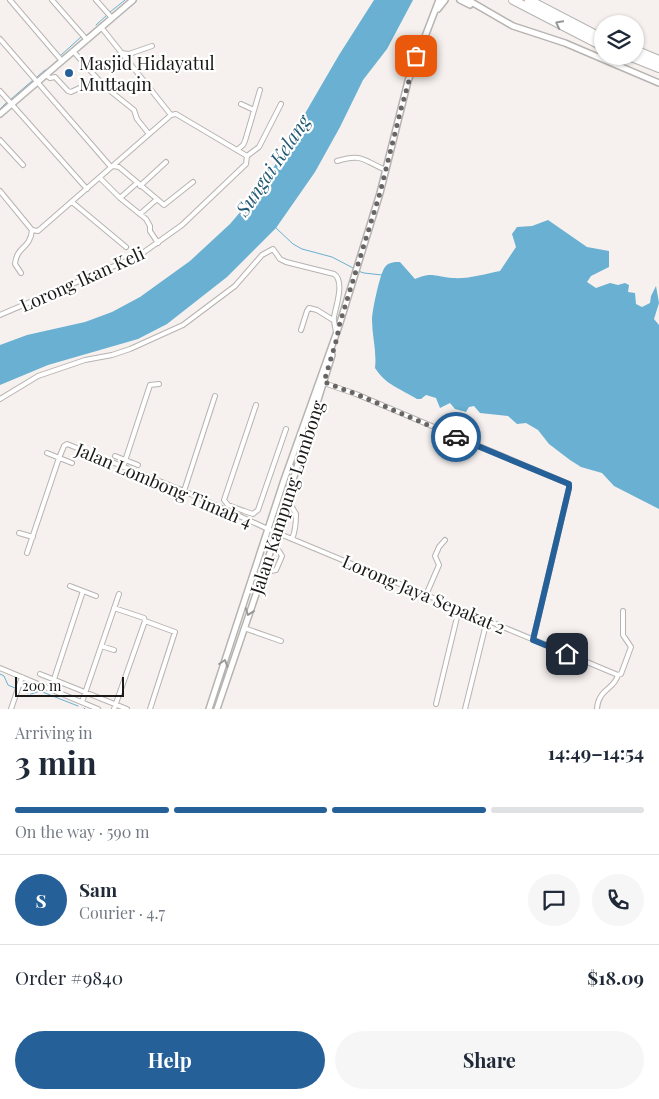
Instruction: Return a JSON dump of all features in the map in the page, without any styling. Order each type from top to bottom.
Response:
[{"type":"highway","points":[[513,0],[594,42]]},
{"type":"highway","points":[[529,0],[594,34]]},
{"type":"highway","points":[[644,54],[659,60]]},
{"type":"highway","points":[[644,62],[659,68]]},
{"type":"street","points":[[10,0],[62,61]]},
{"type":"street","points":[[52,0],[87,40]]},
{"type":"street","points":[[96,0],[111,17]]},
{"type":"street","points":[[0,114],[133,0]]},
{"type":"street","points":[[339,326],[386,170],[408,81],[439,0]]},
{"type":"street","points":[[435,13],[445,0]]},
{"type":"street","points":[[460,0],[487,12]]},
{"type":"street","points":[[468,0],[513,26],[564,43],[659,83]]},
{"type":"street","points":[[101,27],[171,115]]},
{"type":"street","points":[[0,39],[112,167],[119,167],[161,204],[166,204],[193,182]]},
{"type":"street","points":[[121,53],[134,53],[152,46]]},
{"type":"street","points":[[73,51],[95,77],[134,110],[137,119],[149,134]]},
{"type":"street","points":[[46,75],[50,78],[55,77],[71,92],[90,82],[95,77]]},
{"type":"street","points":[[237,150],[243,145],[260,90]]},
{"type":"street","points":[[0,91],[87,189]]},
{"type":"street","points":[[241,104],[254,110]]},
{"type":"street","name":"Lorong Ikan Keli","points":[[0,315],[140,256],[182,225],[246,164],[247,156],[259,147],[281,104]]},
{"type":"street","points":[[0,191],[32,230],[38,231],[171,115],[176,114],[247,156]]},
{"type":"street","points":[[0,140],[23,165]]},
{"type":"street","points":[[337,161],[355,157],[364,159],[386,170]]},
{"type":"street","points":[[120,198],[166,162]]},
{"type":"street","points":[[100,178],[120,198],[146,219],[150,226],[150,231],[158,243]]},
{"type":"street","points":[[140,214],[156,200]]},
{"type":"street","points":[[72,202],[126,247]]},
{"type":"street","points":[[21,273],[15,264],[17,255],[29,243],[32,230]]},
{"type":"street","points":[[0,399],[38,376],[85,360],[112,355],[130,349],[184,325],[235,286],[262,255],[274,249],[280,259],[286,262],[334,274],[338,277],[340,281],[338,302],[333,320],[336,333]]},
{"type":"street","points":[[301,330],[306,311],[309,308],[317,310],[333,320]]},
{"type":"street","name":"Jalan Kampung Lombong","points":[[217,709],[286,504],[339,326]]},
{"type":"street","name":"Jalan Kampung Lombong","points":[[209,709],[268,529],[337,338],[339,326]]},
{"type":"street","points":[[321,382],[356,394],[569,484],[533,640]]},
{"type":"street","points":[[123,467],[150,385],[159,384]]},
{"type":"street","points":[[184,492],[215,396]]},
{"type":"street","points":[[256,405],[224,500],[228,505],[254,514],[258,510],[286,429]]},
{"type":"street","name":"Jalan Lombong Timah 4","points":[[59,458],[64,446],[67,444],[184,492],[276,533]]},
{"type":"street","points":[[47,453],[72,463]]},
{"type":"street","points":[[115,456],[138,465]]},
{"type":"street","points":[[27,553],[59,458]]},
{"type":"street","points":[[286,504],[292,507],[296,514],[295,532],[292,539]]},
{"type":"street","points":[[241,518],[244,511]]},
{"type":"street","points":[[19,533],[32,537]]},
{"type":"street","name":"Lorong Jaya Sepakat 2","points":[[276,533],[618,675]]},
{"type":"street","points":[[426,595],[439,565],[435,556],[445,540]]},
{"type":"street","points":[[264,569],[276,570],[282,556],[279,551],[272,547]]},
{"type":"street","points":[[70,586],[96,596]]},
{"type":"street","points":[[54,679],[82,591]]},
{"type":"street","points":[[80,709],[119,594]]},
{"type":"street","points":[[114,608],[144,618],[145,621],[175,632],[150,709]]},
{"type":"street","points":[[436,704],[459,609]]},
{"type":"street","points":[[597,709],[602,693],[613,684],[620,674],[632,647],[623,635],[623,611]]},
{"type":"street","points":[[465,709],[487,620]]},
{"type":"street","points":[[114,709],[145,621]]},
{"type":"street","points":[[244,628],[281,641]]},
{"type":"street","points":[[101,646],[114,650]]},
{"type":"street","points":[[0,668],[98,709]]},
{"type":"street","points":[[40,674],[128,709]]},
{"type":"street","points":[[11,709],[22,677]]},
{"type":"water","points":[[374,0],[413,0],[387,49],[363,80],[315,172],[276,228],[227,277],[167,324],[138,339],[48,365],[0,385],[0,345],[27,335],[85,322],[112,312],[140,297],[190,261],[230,224],[264,184],[339,55]]},
{"type":"water","points":[[548,220],[587,247],[609,251],[609,267],[591,276],[587,282],[596,288],[610,283],[618,285],[625,283],[629,285],[628,292],[635,293],[636,304],[642,307],[650,303],[656,286],[659,303],[654,319],[659,325],[659,509],[614,486],[602,473],[581,467],[570,460],[549,444],[538,430],[526,423],[517,424],[508,416],[480,413],[474,406],[469,407],[466,412],[455,409],[450,403],[440,408],[436,398],[426,395],[421,399],[417,399],[393,386],[375,368],[372,315],[379,284],[387,265],[400,262],[415,279],[430,275],[465,278],[500,271],[516,247],[512,234],[517,227],[532,226]]},
{"type":"waterway","points":[[110,12],[125,0]]},
{"type":"waterway","points":[[96,25],[107,15]]},
{"type":"waterway","points":[[60,56],[81,37]]},
{"type":"waterway","points":[[37,77],[45,70]]},
{"type":"waterway","points":[[10,100],[33,80]]},
{"type":"waterway","points":[[0,109],[7,102]]},
{"type":"waterway","points":[[276,228],[293,244],[302,249],[332,257],[355,269]]},
{"type":"waterway","points":[[358,271],[382,275]]},
{"type":"waterway","points":[[0,674],[4,676],[8,685],[15,688]]},
{"type":"waterway","points":[[20,690],[31,694],[40,691],[78,706]]},
{"type":"way so far","points":[[416,56],[380,193],[339,326],[324,382],[456,437]]},
{"type":"place","name":"Masjid Hidayatul Muttaqin","points":[[69,73]]},
{"type":"route","points":[[456,437],[569,484],[533,640],[567,654]]},
{"type":"water label","name":"Sungai Kelang","points":[[272,165]]}]
